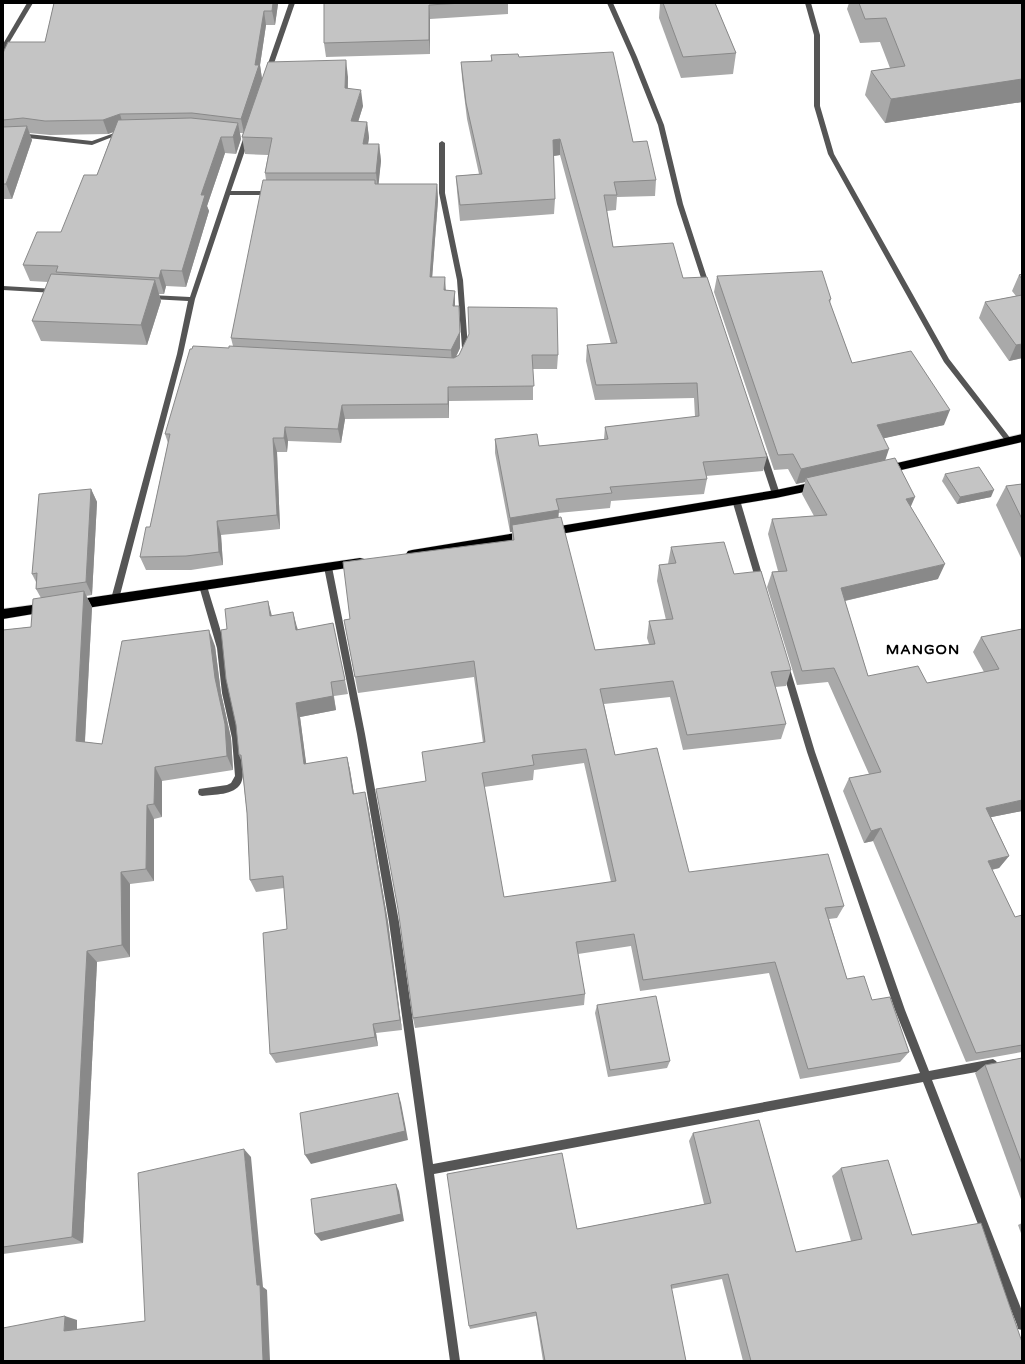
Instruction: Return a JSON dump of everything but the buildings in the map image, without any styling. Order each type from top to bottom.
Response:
[{"type":"highway","points":[[870,473],[1022,438]]},
{"type":"highway","points":[[398,556],[776,494],[831,482]]},
{"type":"highway","points":[[3,614],[115,599],[367,561]]},
{"type":"street","points":[[3,48],[30,3]]},
{"type":"street","points":[[267,78],[292,3]]},
{"type":"street","points":[[610,3],[634,57],[661,125],[680,204],[709,293]]},
{"type":"street","points":[[808,3],[817,35],[818,106],[831,154],[946,360],[1010,441]]},
{"type":"street","points":[[115,599],[180,354],[192,299],[249,129]]},
{"type":"street","points":[[3,138],[28,136],[92,142],[124,132],[132,132]]},
{"type":"street","points":[[240,136],[247,137]]},
{"type":"street","points":[[442,143],[442,193],[460,280],[465,348],[462,355]]},
{"type":"street","points":[[228,193],[276,193]]},
{"type":"street","points":[[434,193],[442,193]]},
{"type":"street","points":[[3,288],[66,292]]},
{"type":"street","points":[[145,296],[192,299]]},
{"type":"street","points":[[180,354],[188,355]]},
{"type":"street","points":[[759,442],[776,494]]},
{"type":"street","points":[[736,500],[763,592]]},
{"type":"street","points":[[328,567],[361,734],[394,922],[455,1361]]},
{"type":"street","points":[[202,792],[234,787],[238,782],[239,776],[236,738],[226,693],[221,648],[203,586]]},
{"type":"street","points":[[783,660],[811,752],[900,1010],[1022,1325]]},
{"type":"street","points":[[428,1170],[1000,1063]]},
{"type":"district","name":"MANGON","points":[[923,649]]}]
